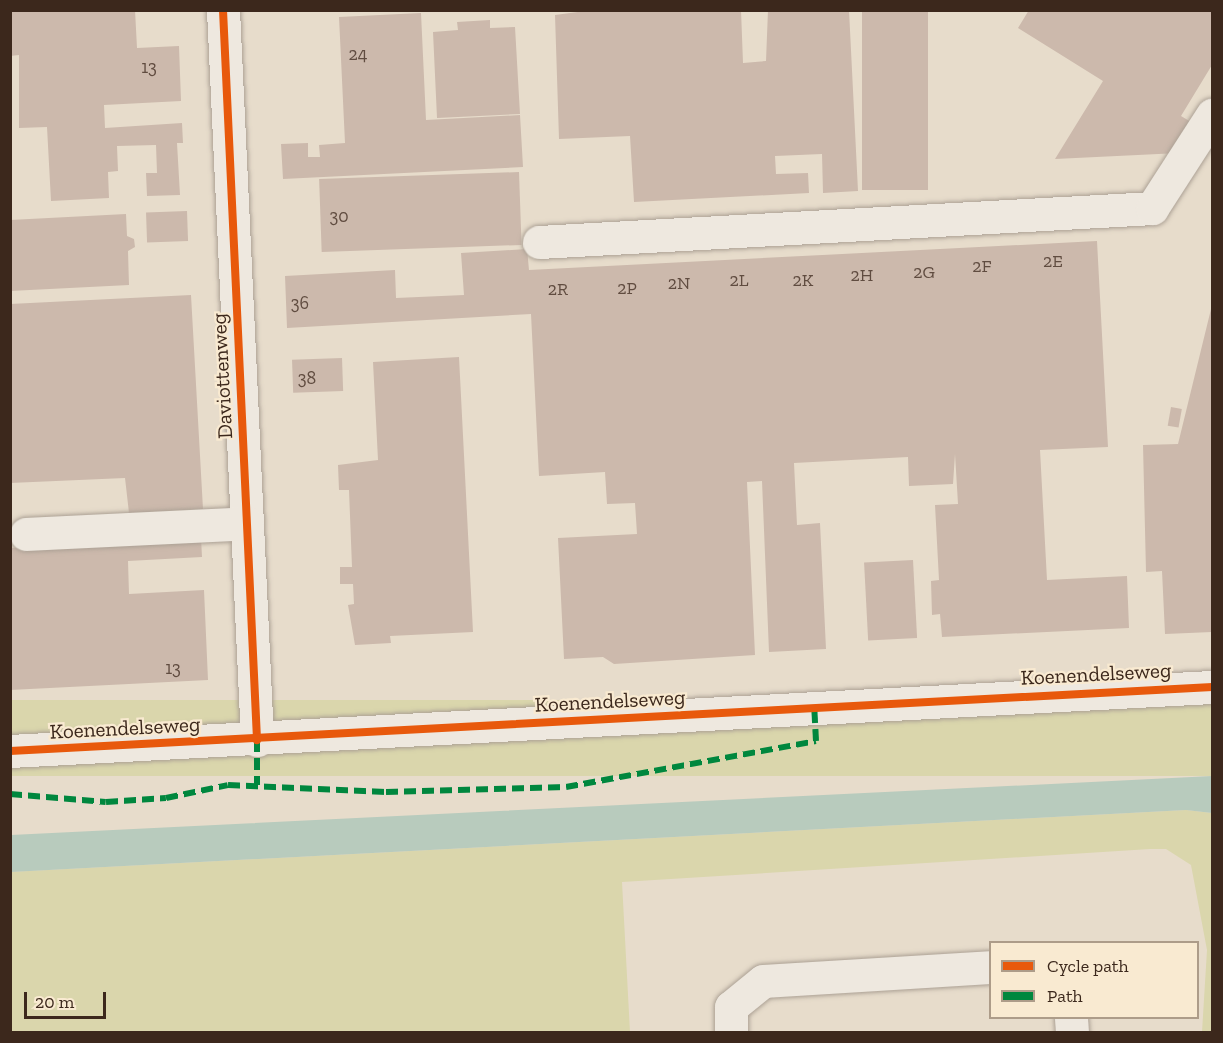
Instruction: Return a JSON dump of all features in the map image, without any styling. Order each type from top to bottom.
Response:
[{"type":"street","name":"Daviottenweg","points":[[223,10],[257,740]]},
{"type":"street","points":[[539,242],[1152,208],[1212,115]]},
{"type":"street","points":[[26,534],[247,523]]},
{"type":"street","name":"Koenendelseweg","points":[[10,751],[257,740],[1212,687]]},
{"type":"street","points":[[730,1032],[731,1007],[763,981],[989,968]]},
{"type":"shaded area","points":[[10,700],[1212,700],[1212,776],[10,776]]},
{"type":"shaded area","points":[[1212,776],[1212,813],[1186,810],[11,872],[11,835]]},
{"type":"shaded area","points":[[1186,810],[1212,813],[1212,1032],[1202,1032],[1207,950],[1191,865],[1166,849],[1150,849],[622,882],[630,1032],[11,1032],[10,872]]},
{"type":"building","points":[[10,10],[135,10],[137,48],[179,46],[181,101],[104,105],[105,128],[182,123],[183,143],[177,143],[180,195],[147,196],[146,173],[157,173],[156,145],[117,146],[118,171],[108,172],[109,198],[51,201],[47,127],[19,128],[19,55],[10,56]]},
{"type":"building","points":[[593,10],[741,10],[743,63],[766,61],[768,10],[849,10],[858,191],[823,193],[822,154],[775,156],[776,174],[808,173],[809,193],[634,202],[630,136],[559,139],[555,15]]},
{"type":"building","points":[[862,10],[928,10],[928,190],[862,190]]},
{"type":"building","points":[[1029,10],[1212,10],[1212,65],[1181,116],[1196,125],[1179,153],[1055,159],[1103,81],[1018,28]]},
{"type":"building","points":[[421,13],[426,120],[520,115],[523,167],[283,179],[281,144],[308,143],[308,157],[320,157],[319,145],[345,143],[339,17]]},
{"type":"building","points":[[490,20],[490,28],[515,27],[520,114],[437,118],[433,32],[458,30],[457,22]]},
{"type":"building","points":[[519,172],[522,245],[322,252],[319,179]]},
{"type":"building","points":[[187,211],[188,241],[147,242],[146,212]]},
{"type":"building","points":[[126,214],[127,236],[134,239],[135,247],[128,251],[129,285],[10,291],[10,220]]},
{"type":"building","points":[[1097,241],[1108,447],[1040,450],[1047,580],[1127,576],[1129,628],[942,637],[940,614],[932,615],[931,581],[939,580],[935,505],[958,504],[955,454],[953,484],[909,486],[908,457],[794,463],[797,525],[820,523],[826,649],[769,652],[762,481],[747,482],[755,655],[614,664],[603,657],[564,659],[558,538],[637,534],[635,503],[607,504],[605,472],[539,476],[531,314],[287,328],[285,276],[395,270],[396,298],[464,295],[461,253],[527,249],[529,270]]},
{"type":"building","points":[[191,295],[203,509],[129,513],[125,478],[10,483],[10,304]]},
{"type":"building","points":[[1212,305],[1212,632],[1165,634],[1162,571],[1146,572],[1143,445],[1178,444]]},
{"type":"building","points":[[459,357],[473,632],[390,636],[391,643],[355,645],[348,605],[354,604],[353,584],[340,584],[340,567],[352,567],[349,490],[339,490],[338,465],[378,460],[373,362]]},
{"type":"building","points":[[342,358],[343,391],[293,393],[292,360]]},
{"type":"building","points":[[1171,407],[1182,409],[1179,428],[1168,426]]},
{"type":"building","points":[[201,538],[202,557],[128,561],[129,594],[204,590],[208,680],[10,690],[10,548]]},
{"type":"building","points":[[913,560],[917,638],[868,640],[864,563]]},
{"type":"marked path","points":[[10,794],[106,802],[166,798],[228,785],[386,792],[566,787],[816,741],[814,706]]},
{"type":"marked path","points":[[257,740],[257,785]]},
{"type":"cycle path","points":[[223,10],[257,740]]},
{"type":"cycle path","points":[[10,751],[1212,687]]}]
